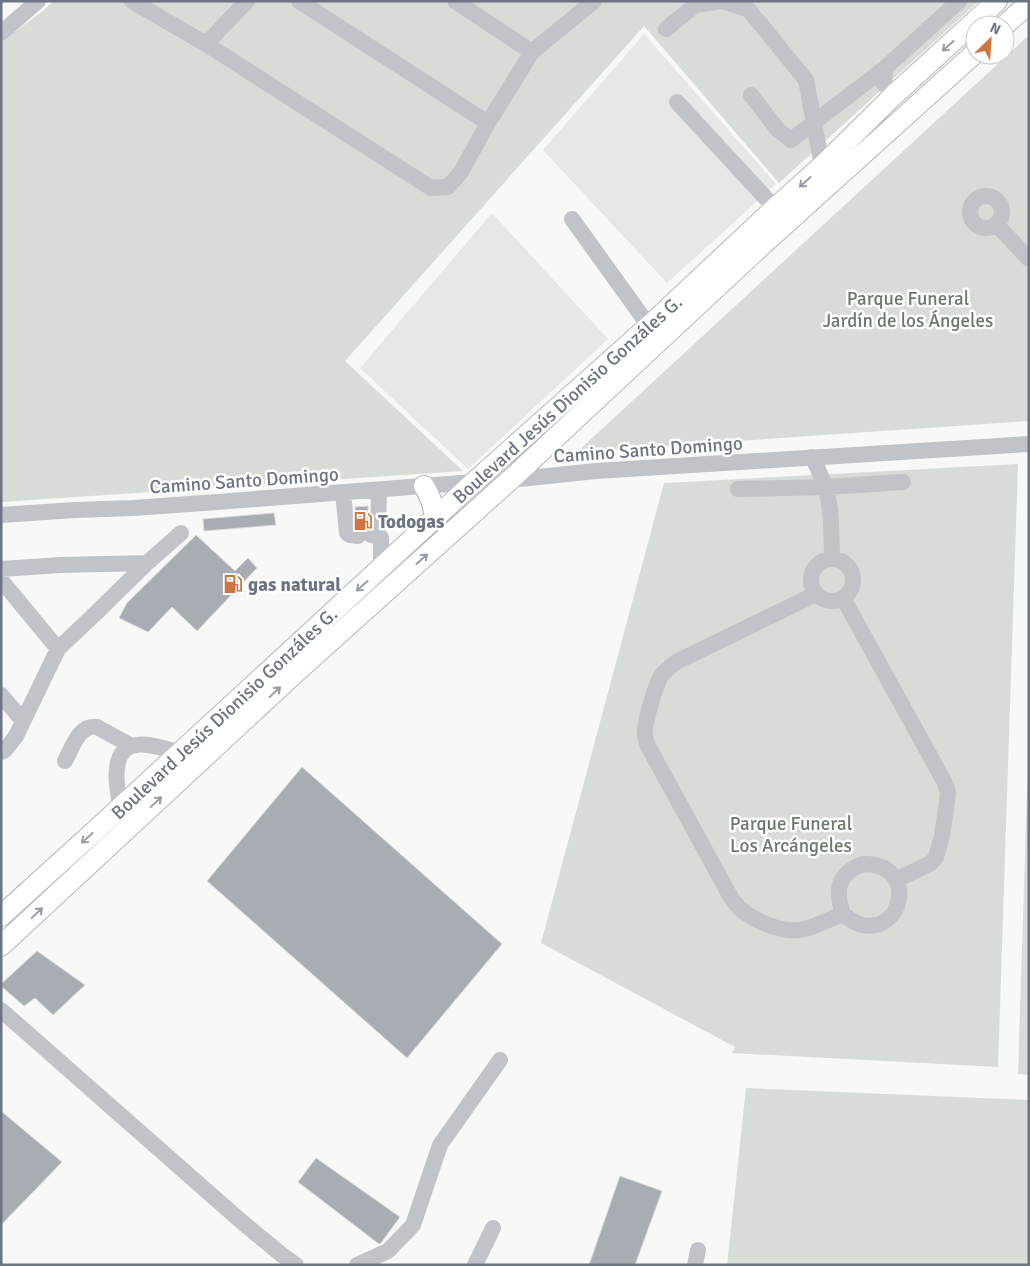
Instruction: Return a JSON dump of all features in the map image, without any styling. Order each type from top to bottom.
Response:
[{"type":"main road","name":"Boulevard Jesús Dionisio Gonzáles G.","points":[[1,916],[474,482],[649,326],[822,166],[895,94],[997,1]]},
{"type":"main road","points":[[1015,16],[1029,3]]},
{"type":"main road","name":"Boulevard Jesús Dionisio Gonzáles G.","points":[[1,946],[293,675],[510,480],[760,247],[965,62]]},
{"type":"main road","points":[[424,486],[430,496],[435,519]]},
{"type":"street","points":[[206,44],[247,1]]},
{"type":"street","points":[[299,1],[488,123]]},
{"type":"street","points":[[454,1],[532,52]]},
{"type":"street","points":[[133,2],[206,44],[431,188],[448,187],[461,172],[488,123],[532,52],[594,1]]},
{"type":"street","points":[[666,29],[696,5],[722,1],[749,10],[806,80],[822,166]]},
{"type":"street","points":[[751,95],[778,130],[791,140],[885,68],[959,1]]},
{"type":"street","points":[[1,33],[28,4]]},
{"type":"street","points":[[885,68],[884,84],[895,94]]},
{"type":"street","points":[[678,102],[775,208]]},
{"type":"street","points":[[572,219],[649,326]]},
{"type":"street","points":[[996,224],[1029,259]]},
{"type":"street","name":"Camino Santo Domingo","points":[[1,515],[343,493],[510,480],[596,471],[1028,443]]},
{"type":"street","points":[[812,457],[822,476],[830,500],[832,558]]},
{"type":"street","points":[[738,489],[826,487],[903,482]]},
{"type":"street","points":[[369,535],[379,490]]},
{"type":"street","points":[[343,493],[347,534],[369,535],[381,540],[382,568]]},
{"type":"street","points":[[1,752],[5,750],[16,736],[58,648],[146,563],[181,533]]},
{"type":"street","points":[[832,558],[845,563],[850,568],[854,582],[848,594],[836,601],[822,599],[812,588],[811,581],[811,574],[814,568],[825,559],[832,558]]},
{"type":"street","points":[[1,569],[61,565],[146,563]]},
{"type":"street","points":[[1,580],[58,648]]},
{"type":"street","points":[[816,594],[676,662],[668,668],[656,687],[645,733],[648,746],[728,894],[743,912],[775,927],[797,931],[842,914]]},
{"type":"street","points":[[842,598],[945,783],[948,792],[942,836],[936,857],[931,863],[896,880]]},
{"type":"street","points":[[1,695],[23,721]]},
{"type":"street","points":[[65,761],[82,730],[92,726],[102,729],[130,745],[150,745],[180,753]]},
{"type":"street","points":[[120,808],[116,770],[119,758],[130,745]]},
{"type":"street","points":[[863,864],[873,864],[890,872],[896,880],[900,890],[899,901],[895,911],[888,919],[879,924],[868,926],[858,924],[842,914],[838,901],[838,891],[846,873],[854,867],[863,864]]},
{"type":"street","points":[[1,1010],[242,1222],[296,1265]]},
{"type":"street","points":[[357,1265],[388,1251],[413,1225],[440,1145],[500,1060]]},
{"type":"street","points":[[475,1265],[493,1228]]},
{"type":"shaded area","points":[[644,34],[776,184],[667,283],[543,150]]},
{"type":"shaded area","points":[[492,213],[608,339],[468,469],[360,368]]},
{"type":"green space","points":[[53,1],[979,1],[779,183],[644,26],[345,361],[463,471],[1,502],[1,42],[43,11]]},
{"type":"green space","name":"Parque Funeral Jardín de los Ángeles","points":[[1029,35],[1029,421],[577,452],[996,65],[1015,65],[1015,48]]},
{"type":"green space","name":"Parque Funeral Los Arcángeles","points":[[1018,464],[998,1067],[732,1053],[735,1047],[541,943],[664,483]]},
{"type":"green space","points":[[1029,730],[1029,1075],[1018,1074]]},
{"type":"green space","points":[[746,1088],[1029,1100],[1029,1265],[727,1265]]},
{"type":"building","points":[[368,506],[368,526],[364,528],[357,526],[355,507]]},
{"type":"building","points":[[274,513],[276,525],[204,531],[203,519]]},
{"type":"building","points":[[196,535],[235,571],[248,558],[257,568],[197,631],[172,607],[148,632],[119,618],[127,603]]},
{"type":"building","points":[[302,767],[502,944],[407,1058],[207,881]]},
{"type":"building","points":[[37,951],[85,985],[53,1015],[35,998],[24,1006],[1,986]]},
{"type":"building","points":[[1,1111],[62,1162],[1,1225]]},
{"type":"building","points":[[316,1158],[400,1217],[381,1243],[379,1244],[298,1182]]},
{"type":"building","points":[[620,1176],[662,1191],[635,1265],[589,1265]]},
{"type":"place","name":"Todogas","points":[[363,521]]},
{"type":"place","name":"gas natural","points":[[233,584]]}]
